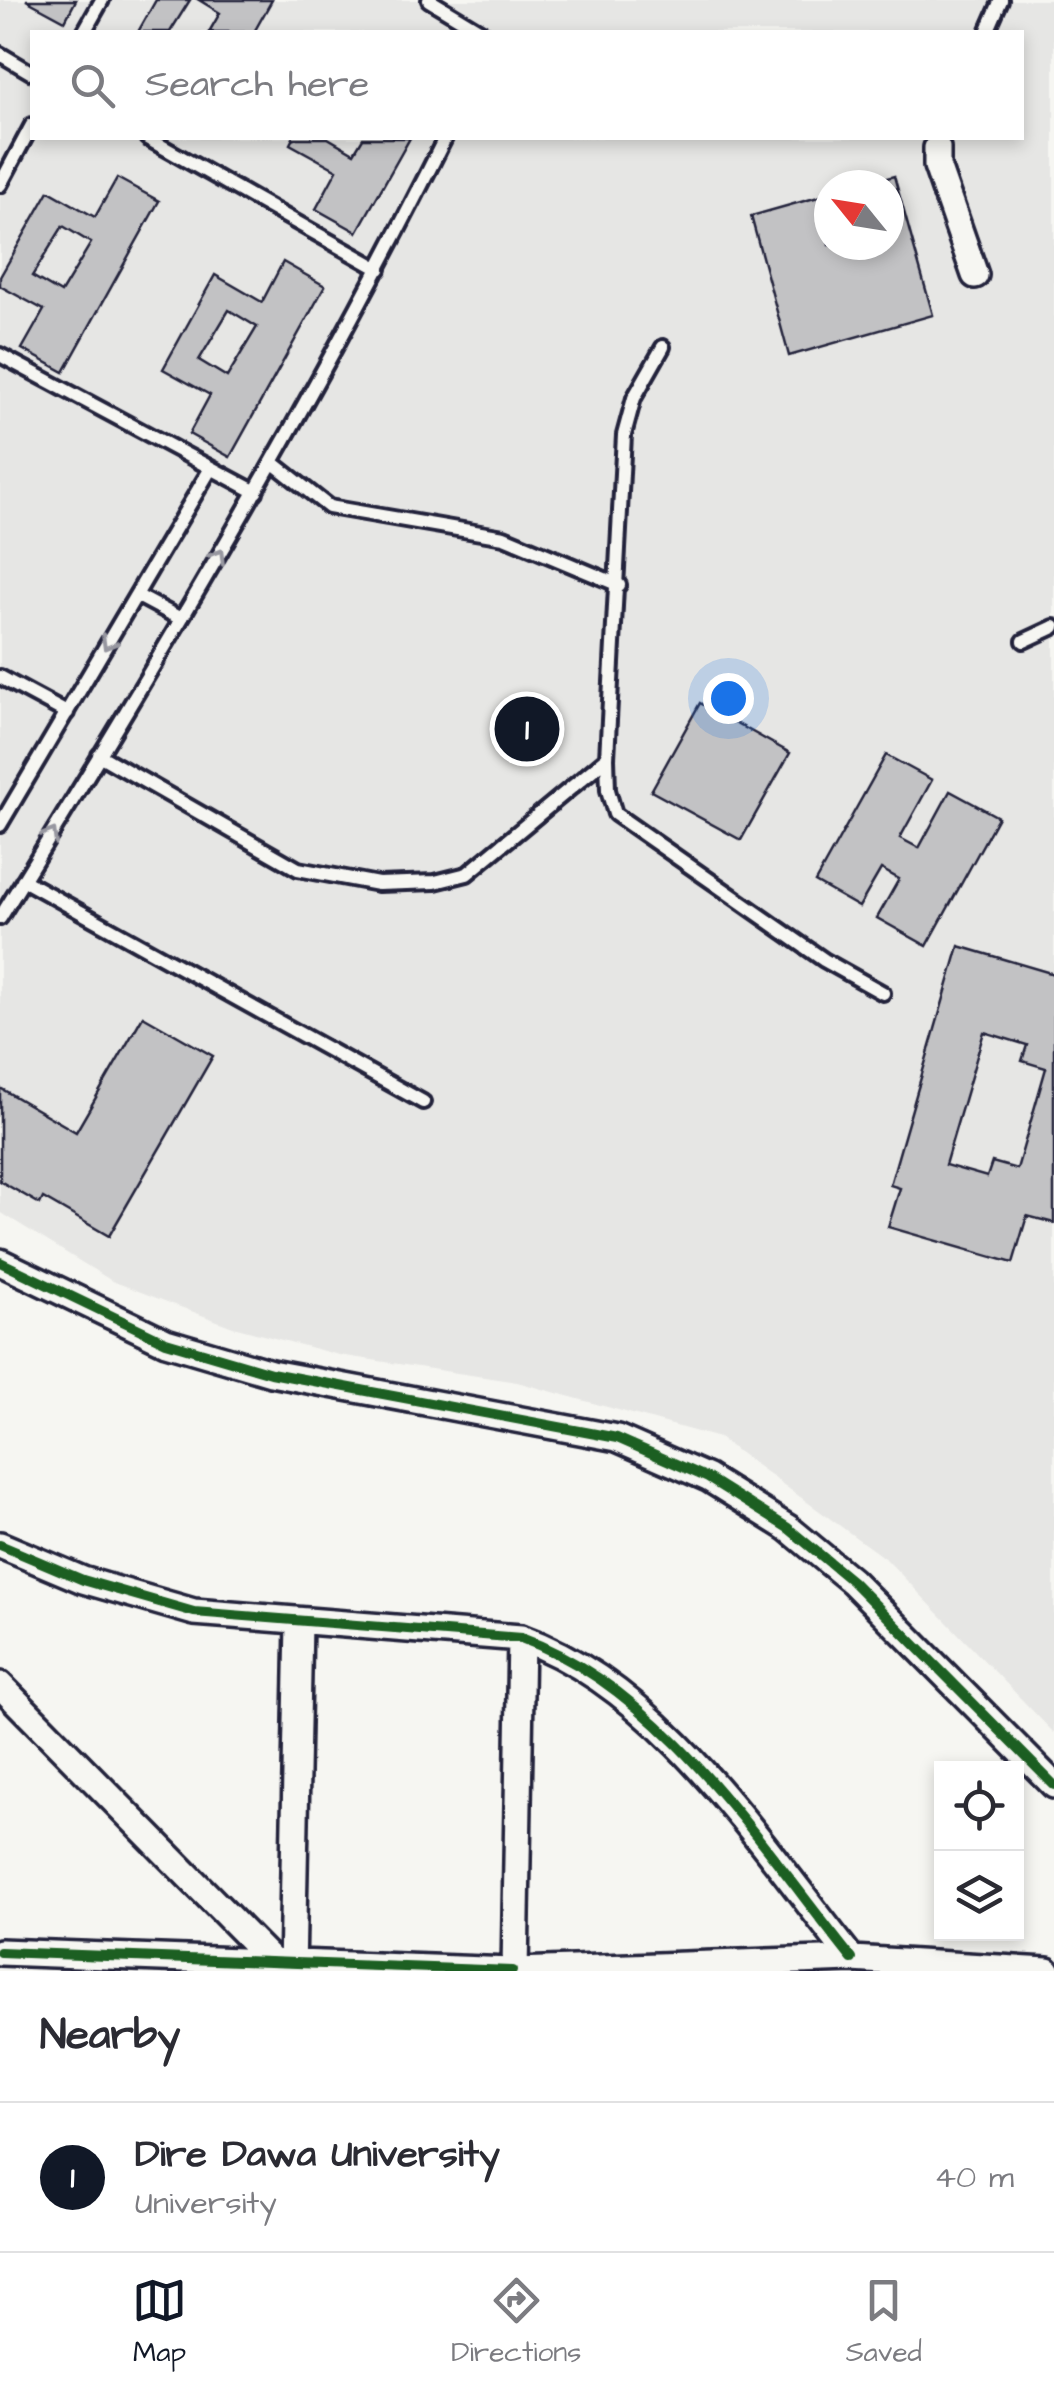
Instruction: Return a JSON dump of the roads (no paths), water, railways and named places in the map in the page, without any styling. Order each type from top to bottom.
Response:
[{"type":"street","points":[[938,143],[937,166],[974,275]]},
{"type":"street","points":[[0,1262],[166,1342],[272,1372],[616,1438],[708,1478],[788,1528],[852,1581],[1054,1785]]},
{"type":"street","points":[[0,1545],[83,1580],[194,1612],[521,1638],[560,1652],[594,1671],[690,1758],[852,1959]]},
{"type":"street","points":[[286,1967],[299,1623]]},
{"type":"street","points":[[515,1971],[521,1638]]},
{"type":"street","points":[[0,1685],[286,1967]]},
{"type":"street","points":[[0,1952],[70,1962],[286,1967],[515,1971],[852,1959],[1047,1971]]},
{"type":"lane","points":[[85,30],[102,0]]},
{"type":"lane","points":[[429,0],[479,30]]},
{"type":"lane","points":[[987,30],[1001,0]]},
{"type":"lane","points":[[0,54],[30,72]]},
{"type":"lane","points":[[0,184],[30,130]]},
{"type":"lane","points":[[151,140],[379,269]]},
{"type":"lane","points":[[0,918],[256,492],[379,269],[443,140]]},
{"type":"lane","points":[[663,347],[634,398],[624,435],[608,758],[608,790],[615,814],[824,960],[883,992]]},
{"type":"lane","points":[[0,355],[256,492]]},
{"type":"lane","points":[[272,462],[329,507],[504,537],[619,585]]},
{"type":"lane","points":[[0,825],[210,468]]},
{"type":"lane","points":[[136,595],[180,619]]},
{"type":"lane","points":[[1024,641],[1054,628]]},
{"type":"lane","points":[[0,677],[67,713]]},
{"type":"lane","points":[[99,754],[298,870],[378,884],[436,882],[467,874],[608,758]]},
{"type":"lane","points":[[23,880],[423,1102]]},
{"type":"place","name":"Dire Dawa University","points":[[527,729]]}]
